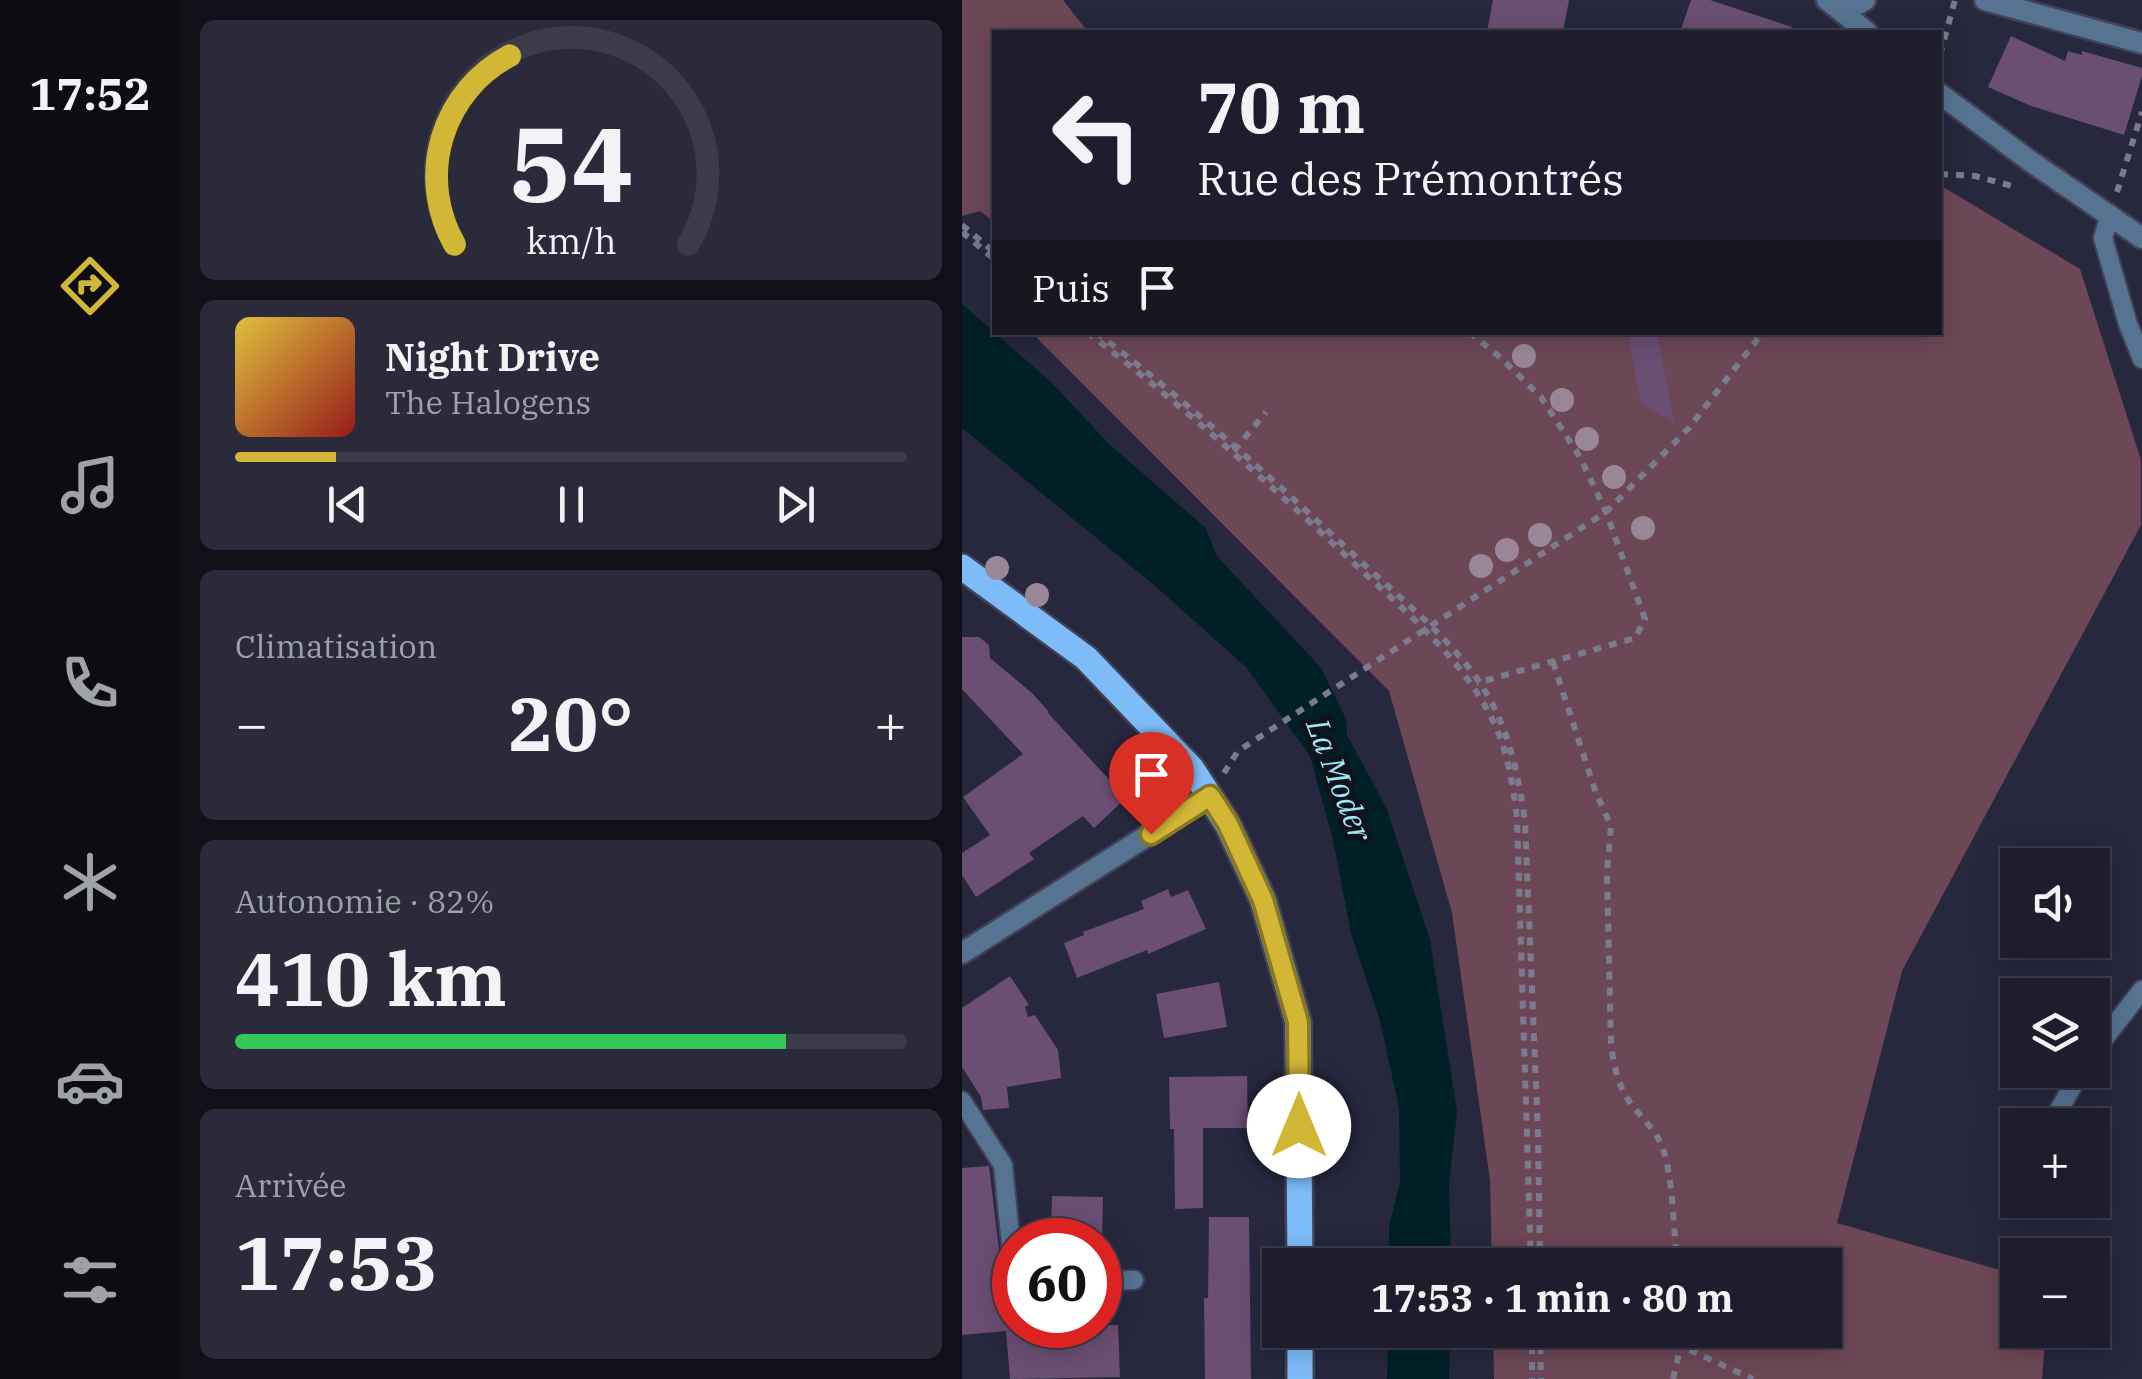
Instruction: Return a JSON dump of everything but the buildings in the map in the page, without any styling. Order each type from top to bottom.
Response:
[{"type":"main road","points":[[962,567],[1086,658],[1192,770],[1228,824],[1263,900],[1298,1022],[1300,1248]]},
{"type":"main road","points":[[1300,1348],[1300,1379]]},
{"type":"street","points":[[1835,6],[1866,0]]},
{"type":"street","points":[[1984,0],[2142,43]]},
{"type":"street","points":[[1835,6],[1865,30]]},
{"type":"street","points":[[1942,95],[2142,238]]},
{"type":"street","points":[[962,953],[1210,796]]},
{"type":"lane","points":[[2110,214],[2102,238],[2142,359]]},
{"type":"lane","points":[[2110,1031],[2142,990]]},
{"type":"lane","points":[[962,1101],[1003,1165],[1008,1218]]},
{"type":"lane","points":[[1122,1280],[1134,1280]]},
{"type":"path","points":[[1942,48],[1956,0]]},
{"type":"path","points":[[2110,214],[2142,112]]},
{"type":"path","points":[[1942,174],[1974,176],[2016,187]]},
{"type":"path","points":[[962,229],[992,253]]},
{"type":"path","points":[[1091,335],[1235,449]]},
{"type":"path","points":[[1100,335],[1174,394],[1427,628],[1476,684],[1499,718],[1520,783],[1525,820],[1540,1248]]},
{"type":"path","points":[[1474,335],[1541,398],[1580,457],[1606,512],[1645,619],[1635,638],[1476,684]]},
{"type":"path","points":[[1238,751],[1606,512],[1689,428],[1761,335]]},
{"type":"path","points":[[1235,449],[1266,412]]},
{"type":"path","points":[[1553,662],[1596,793],[1612,826],[1607,872],[1611,1046],[1618,1082],[1662,1144],[1676,1248]]},
{"type":"path","points":[[1476,684],[1505,754],[1517,819],[1530,1248]]},
{"type":"path","points":[[1532,1379],[1535,1348]]},
{"type":"path","points":[[1538,1348],[1541,1379]]},
{"type":"path","points":[[1673,1379],[1680,1348]]},
{"type":"path","points":[[1687,1348],[1754,1379]]},
{"type":"shaded area","points":[[962,0],[1063,0],[1086,30],[992,30],[992,220],[980,211],[962,216]]},
{"type":"shaded area","points":[[1942,186],[2080,269],[2141,460],[2141,525],[1902,971],[1837,1223],[2000,1270],[2000,1348],[2045,1348],[2042,1379],[1494,1379],[1493,1348],[1842,1348],[1842,1248],[1492,1248],[1490,1180],[1452,913],[1389,691],[1034,335],[1942,335]]},
{"type":"water","name":"La Moder","points":[[962,304],[992,330],[992,335],[997,335],[1051,382],[1110,445],[1206,528],[1216,555],[1321,668],[1346,719],[1347,735],[1386,807],[1430,940],[1457,1111],[1449,1183],[1451,1248],[1389,1248],[1389,1226],[1400,1183],[1399,1109],[1381,1024],[1351,933],[1333,840],[1310,756],[1247,668],[1154,585],[962,428]]},
{"type":"water","points":[[1388,1348],[1450,1348],[1449,1379],[1387,1379]]},
{"type":"route","points":[[1151,834],[1210,796],[1228,824],[1263,900],[1298,1022],[1299,1126]]}]
